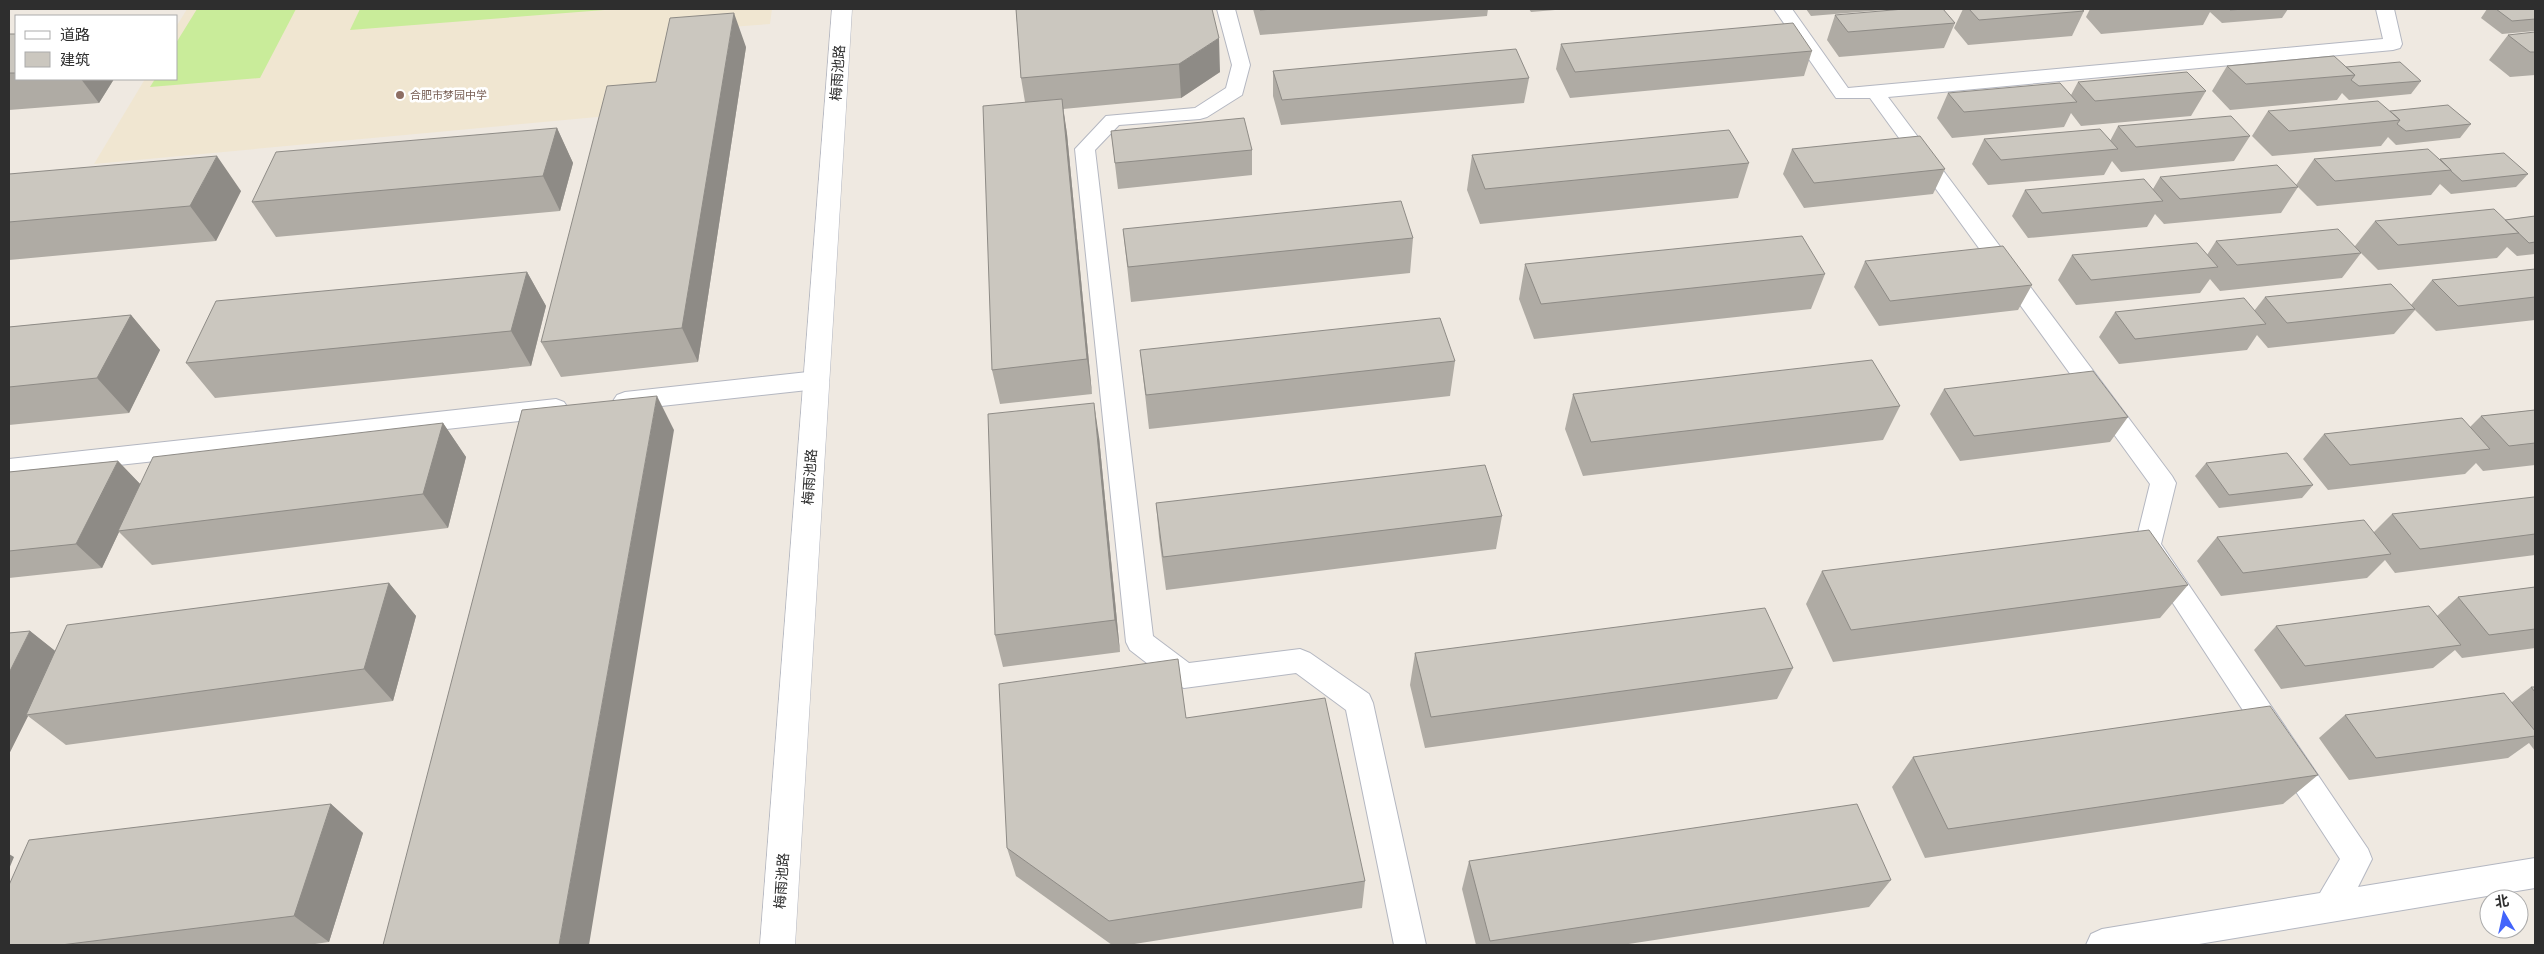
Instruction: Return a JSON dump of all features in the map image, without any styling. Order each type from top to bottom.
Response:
[{"type":"street","name":"梅雨池路","points":[[777,945],[842,9]]},
{"type":"lane","points":[[1226,9],[1241,65],[1235,91],[1200,112],[1113,120],[1085,149],[1140,642],[1184,676],[1300,661],[1359,703],[1410,945]]},
{"type":"lane","points":[[1784,9],[1842,94],[2392,44],[2385,9]]},
{"type":"lane","points":[[1875,92],[2163,483],[2148,545],[2357,859],[2329,907]]},
{"type":"lane","points":[[9,468],[817,380]]},
{"type":"lane","points":[[2102,945],[2535,873]]},
{"type":"shaded area","name":"合肥市梦园中学","points":[[187,9],[772,9],[770,24],[679,31],[662,111],[94,164],[144,80],[178,80],[178,24]]},
{"type":"green space","points":[[197,9],[296,9],[260,78],[150,87],[154,80],[178,80],[178,40]]},
{"type":"green space","points":[[360,9],[617,9],[350,30]]},
{"type":"building","points":[[1016,9],[1212,9],[1219,38],[1179,64],[1021,78]]},
{"type":"building","points":[[1904,9],[1943,9],[1955,23],[1848,32],[1835,15]]},
{"type":"building","points":[[1969,9],[2081,9],[2084,11],[1979,20]]},
{"type":"building","points":[[2496,9],[2535,9],[2535,19],[2512,21]]},
{"type":"building","points":[[734,13],[682,328],[541,342],[607,86],[656,82],[670,18]]},
{"type":"building","points":[[1793,23],[1812,51],[1575,72],[1561,44]]},
{"type":"building","points":[[2535,32],[2535,52],[2530,52],[2508,35]]},
{"type":"building","points":[[9,34],[15,34],[15,73],[9,73]]},
{"type":"building","points":[[1516,49],[1529,78],[1282,100],[1273,71]]},
{"type":"building","points":[[2334,56],[2355,75],[2246,84],[2227,66]]},
{"type":"building","points":[[2400,62],[2421,81],[2359,86],[2351,80],[2355,75],[2346,67]]},
{"type":"building","points":[[2187,72],[2206,91],[2095,101],[2078,82]]},
{"type":"building","points":[[2060,83],[2077,102],[1964,112],[1948,93]]},
{"type":"building","points":[[1062,99],[1087,359],[992,370],[983,106]]},
{"type":"building","points":[[2378,101],[2400,120],[2289,131],[2268,111]]},
{"type":"building","points":[[2448,105],[2471,124],[2406,131],[2397,124],[2400,120],[2390,111]]},
{"type":"building","points":[[2231,116],[2250,136],[2136,147],[2118,126]]},
{"type":"building","points":[[1244,118],[1252,150],[1115,163],[1111,131]]},
{"type":"building","points":[[557,128],[543,176],[252,202],[276,152]]},
{"type":"building","points":[[2100,129],[2118,149],[2001,160],[1984,139]]},
{"type":"building","points":[[1729,130],[1749,163],[1485,189],[1472,155]]},
{"type":"building","points":[[1920,136],[1945,169],[1814,183],[1792,149]]},
{"type":"building","points":[[2428,149],[2451,170],[2335,181],[2314,159]]},
{"type":"building","points":[[2504,153],[2528,174],[2462,181],[2440,159]]},
{"type":"building","points":[[217,156],[190,206],[9,222],[9,174]]},
{"type":"building","points":[[2277,165],[2298,187],[2180,199],[2160,177]]},
{"type":"building","points":[[2144,179],[2163,201],[2042,213],[2025,190]]},
{"type":"building","points":[[1401,201],[1413,238],[1128,267],[1123,229]]},
{"type":"building","points":[[2494,209],[2519,233],[2398,245],[2375,221]]},
{"type":"building","points":[[2535,216],[2535,242],[2529,243],[2505,220]]},
{"type":"building","points":[[2338,229],[2361,253],[2237,265],[2216,241]]},
{"type":"building","points":[[1802,236],[1825,274],[1541,304],[1525,264]]},
{"type":"building","points":[[2197,243],[2218,267],[2091,280],[2072,255]]},
{"type":"building","points":[[2003,246],[2032,285],[1890,301],[1865,261]]},
{"type":"building","points":[[2535,269],[2535,297],[2458,306],[2432,280]]},
{"type":"building","points":[[527,272],[511,331],[186,363],[216,301]]},
{"type":"building","points":[[2391,284],[2415,309],[2287,323],[2265,297]]},
{"type":"building","points":[[2244,298],[2266,324],[2135,339],[2115,312]]},
{"type":"building","points":[[131,315],[97,378],[9,387],[9,327]]},
{"type":"building","points":[[1440,318],[1455,361],[1146,395],[1140,350]]},
{"type":"building","points":[[1872,360],[1900,406],[1591,442],[1573,394]]},
{"type":"building","points":[[2093,371],[2128,417],[1974,436],[1944,389]]},
{"type":"building","points":[[657,396],[559,945],[383,945],[522,410]]},
{"type":"building","points":[[1094,403],[1115,620],[995,635],[988,414]]},
{"type":"building","points":[[2535,410],[2535,443],[2509,446],[2481,416]]},
{"type":"building","points":[[2462,418],[2490,449],[2350,465],[2324,434]]},
{"type":"building","points":[[443,423],[423,494],[118,531],[153,457]]},
{"type":"building","points":[[2287,453],[2313,485],[2229,495],[2206,463]]},
{"type":"building","points":[[118,461],[76,544],[9,551],[9,472]]},
{"type":"building","points":[[1485,465],[1502,516],[1163,557],[1156,503]]},
{"type":"building","points":[[2534,497],[2535,534],[2420,549],[2392,514]]},
{"type":"building","points":[[2364,520],[2391,554],[2243,573],[2217,537]]},
{"type":"building","points":[[2149,530],[2188,585],[1851,630],[1822,571]]},
{"type":"building","points":[[389,583],[364,669],[26,715],[67,625]]},
{"type":"building","points":[[2535,587],[2535,629],[2489,635],[2458,597]]},
{"type":"building","points":[[2429,606],[2461,645],[2305,666],[2276,626]]},
{"type":"building","points":[[1765,608],[1793,668],[1431,717],[1415,653]]},
{"type":"building","points":[[30,631],[9,673],[9,633]]},
{"type":"building","points":[[1178,659],[1186,718],[1325,698],[1365,881],[1109,921],[1007,848],[999,684]]},
{"type":"building","points":[[2504,693],[2535,731],[2535,736],[2376,758],[2345,715]]},
{"type":"building","points":[[2270,706],[2318,775],[1948,829],[1913,757]]},
{"type":"building","points":[[331,804],[294,916],[61,945],[9,945],[9,885],[29,840]]},
{"type":"building","points":[[1857,804],[1891,880],[1490,941],[1469,861]]},
{"type":"place","name":"合肥市梦园中学","points":[[400,95]]}]
